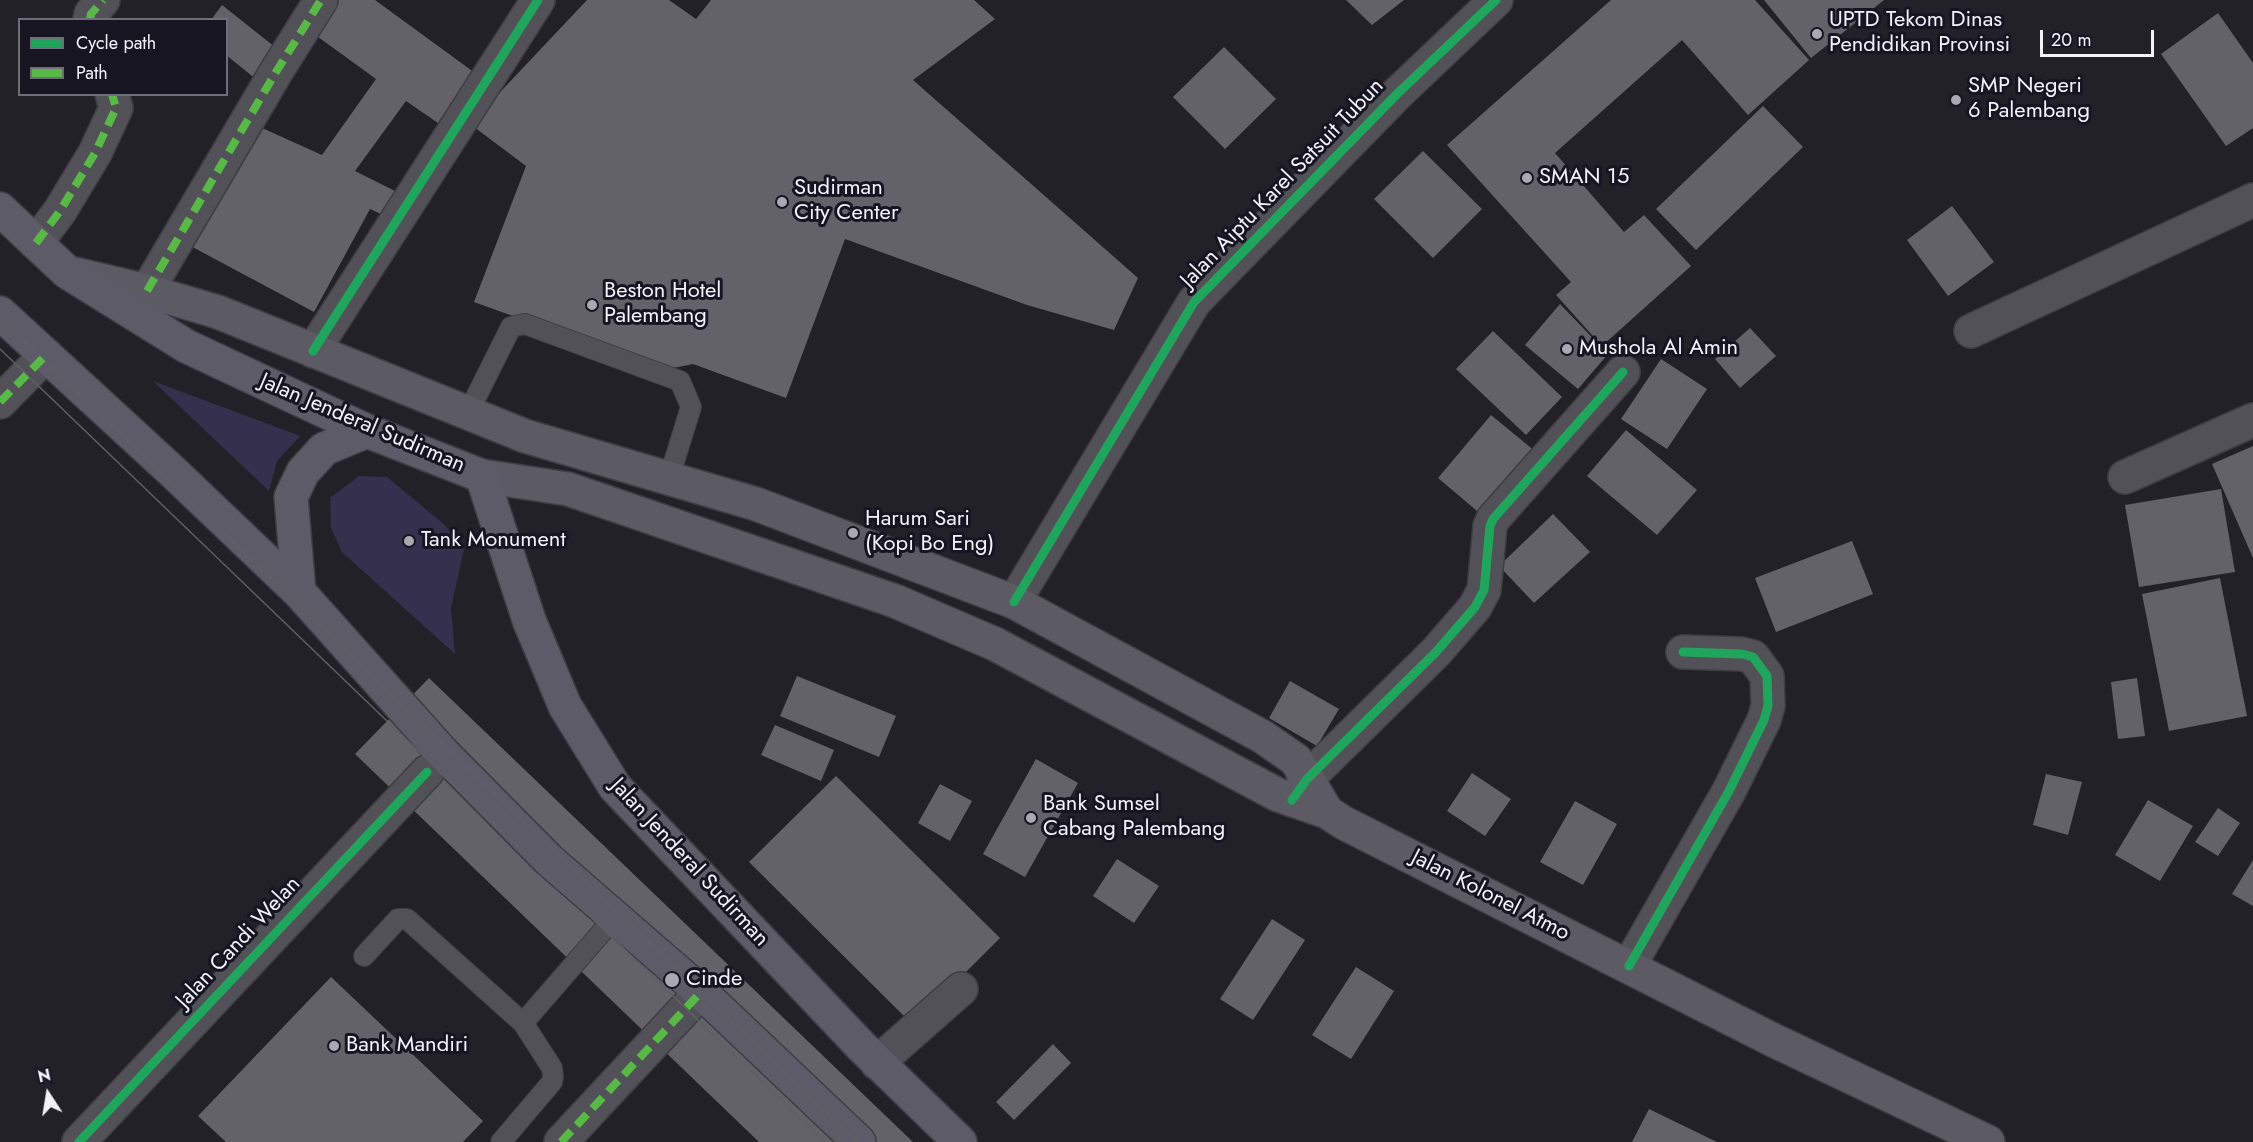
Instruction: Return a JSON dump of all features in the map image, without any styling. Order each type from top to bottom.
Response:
[{"type":"highway","name":"Jalan Jenderal Sudirman","points":[[0,208],[67,272],[186,346],[367,431],[482,476],[529,620],[565,706],[615,787],[877,1063],[960,1142]]},
{"type":"highway","points":[[0,313],[299,592],[444,754],[549,860],[700,992],[860,1142]]},
{"type":"highway","points":[[299,592],[291,497],[303,472],[324,449],[367,431]]},
{"type":"main road","points":[[67,272],[147,291],[218,312],[525,436],[756,504],[1014,602],[1263,737],[1296,760],[1300,789]]},
{"type":"main road","name":"Jalan Kolonel Atmo","points":[[482,476],[568,489],[895,601],[995,645],[1278,795],[1300,789],[1344,823],[1773,1040],[1988,1142]]},
{"type":"street","points":[[90,18],[103,0]]},
{"type":"street","points":[[147,291],[321,0]]},
{"type":"street","points":[[313,351],[538,0]]},
{"type":"street","name":"Jalan Aiptu Karel Satsuit Tubun","points":[[1014,602],[1194,302],[1397,94],[1496,0]]},
{"type":"street","points":[[36,243],[60,211],[95,153],[116,108],[113,96]]},
{"type":"street","points":[[1971,331],[2253,200]]},
{"type":"street","points":[[0,402],[46,355]]},
{"type":"street","points":[[1300,789],[1436,652],[1475,608],[1484,590],[1490,526],[1493,519],[1623,372]]},
{"type":"street","points":[[2125,477],[2253,420]]},
{"type":"street","points":[[1629,966],[1729,791],[1764,720],[1768,705],[1767,676],[1753,657],[1742,654],[1683,652]]},
{"type":"street","name":"Jalan Candi Welan","points":[[79,1142],[427,772]]},
{"type":"street","points":[[877,1063],[961,989]]},
{"type":"street","points":[[561,1142],[700,992]]},
{"type":"lane","points":[[468,413],[511,327],[525,324],[680,381],[691,407],[669,478]]},
{"type":"lane","points":[[524,1023],[615,916]]},
{"type":"lane","points":[[364,956],[398,919],[407,920],[524,1023],[552,1068],[553,1077],[552,1082],[501,1142]]},
{"type":"shaded area","points":[[153,381],[300,436],[277,461],[269,491]]},
{"type":"shaded area","points":[[359,476],[387,477],[445,525],[464,549],[451,608],[455,654],[342,552],[331,528],[330,498]]},
{"type":"building","points":[[339,0],[375,0],[475,73],[438,123],[406,101],[355,171],[397,192],[385,216],[370,209],[314,312],[185,243],[251,123],[322,155],[376,79],[314,34]]},
{"type":"building","name":"Sudirman City Center","points":[[587,0],[669,0],[696,19],[711,0],[974,0],[995,19],[913,80],[1138,278],[1114,330],[1027,305],[845,239],[786,398],[693,364],[663,370],[474,302],[526,166],[470,124]]},
{"type":"building","points":[[1346,0],[1404,0],[1372,25]]},
{"type":"building","name":"SMAN 15","points":[[1611,0],[1755,0],[1809,60],[1748,115],[1682,40],[1555,153],[1624,232],[1644,215],[1691,266],[1602,346],[1556,295],[1571,282],[1447,145]]},
{"type":"building","name":"UPTD Tekom Dinas Pendidikan Provinsi","points":[[1764,0],[1884,0],[1811,58]]},
{"type":"building","points":[[222,5],[280,51],[257,80],[228,57],[228,18],[212,18]]},
{"type":"building","points":[[2218,13],[2253,63],[2253,128],[2226,146],[2161,54]]},
{"type":"building","points":[[1224,47],[1276,99],[1225,149],[1173,97]]},
{"type":"building","name":"SMAN 15","points":[[1763,106],[1803,147],[1696,250],[1656,209]]},
{"type":"building","points":[[1423,151],[1482,209],[1433,258],[1374,199]]},
{"type":"building","points":[[1952,206],[1994,262],[1948,296],[1907,240]]},
{"type":"building","name":"Mushola Al Amin","points":[[1560,304],[1608,354],[1578,389],[1525,345]]},
{"type":"building","points":[[1750,328],[1776,356],[1740,388],[1715,359]]},
{"type":"building","points":[[1493,331],[1562,397],[1526,435],[1456,369]]},
{"type":"building","points":[[1661,359],[1707,389],[1667,449],[1621,419]]},
{"type":"building","points":[[1491,415],[1536,452],[1483,516],[1438,478]]},
{"type":"building","points":[[1626,430],[1697,490],[1657,535],[1587,476]]},
{"type":"building","points":[[2253,446],[2253,558],[2212,464]]},
{"type":"building","points":[[2221,489],[2235,572],[2139,587],[2125,505]]},
{"type":"building","points":[[1553,514],[1590,552],[1534,603],[1499,566]]},
{"type":"building","points":[[1852,541],[1873,594],[1776,632],[1755,578]]},
{"type":"building","points":[[2220,578],[2247,716],[2169,731],[2142,594]]},
{"type":"building","points":[[797,676],[896,716],[879,757],[780,716]]},
{"type":"building","points":[[429,678],[913,1142],[759,1142],[355,754]]},
{"type":"building","points":[[2137,678],[2145,736],[2118,739],[2111,682]]},
{"type":"building","points":[[1290,681],[1339,709],[1317,746],[1269,718]]},
{"type":"building","points":[[775,725],[834,750],[821,781],[761,755]]},
{"type":"building","name":"Bank Sumsel Cabang Palembang","points":[[1036,759],[1078,783],[1025,877],[983,854]]},
{"type":"building","points":[[1472,773],[1511,799],[1485,836],[1447,811]]},
{"type":"building","points":[[2046,774],[2082,782],[2068,835],[2033,825]]},
{"type":"building","points":[[836,776],[1000,938],[913,1025],[749,862]]},
{"type":"building","points":[[940,784],[972,801],[950,841],[918,823]]},
{"type":"building","points":[[2148,800],[2193,826],[2160,881],[2115,855]]},
{"type":"building","points":[[1575,801],[1617,824],[1583,885],[1540,862]]},
{"type":"building","points":[[2218,808],[2240,823],[2218,856],[2195,842]]},
{"type":"building","points":[[1117,859],[1159,886],[1134,923],[1093,896]]},
{"type":"building","points":[[2253,860],[2253,906],[2232,894]]},
{"type":"building","points":[[1272,919],[1305,940],[1253,1020],[1220,999]]},
{"type":"building","points":[[1356,967],[1394,991],[1351,1059],[1312,1035]]},
{"type":"building","name":"Bank Mandiri","points":[[331,977],[483,1121],[463,1142],[226,1142],[198,1116]]},
{"type":"building","points":[[1053,1044],[1071,1063],[1014,1120],[996,1102]]},
{"type":"building","points":[[1649,1109],[1717,1142],[1632,1142]]},
{"type":"tram line","points":[[0,318],[857,1142]]},
{"type":"tram line","points":[[0,349],[825,1142]]},
{"type":"marked path","points":[[90,18],[103,0]]},
{"type":"marked path","points":[[147,291],[321,0]]},
{"type":"marked path","points":[[36,243],[60,211],[95,153],[116,108],[113,96]]},
{"type":"marked path","points":[[0,402],[46,355]]},
{"type":"marked path","points":[[561,1142],[701,992]]},
{"type":"cycle path","points":[[313,351],[538,0]]},
{"type":"cycle path","points":[[1014,602],[1194,302],[1397,94],[1496,0]]},
{"type":"cycle path","points":[[1292,800],[1307,779],[1436,652],[1475,607],[1484,590],[1490,526],[1493,519],[1623,372]]},
{"type":"cycle path","points":[[1629,966],[1729,791],[1764,720],[1768,706],[1767,676],[1753,657],[1742,654],[1683,652]]},
{"type":"cycle path","points":[[79,1142],[427,772]]},
{"type":"place","name":"UPTD Tekom Dinas Pendidikan Provinsi","points":[[1817,34]]},
{"type":"place","name":"SMP Negeri 6 Palembang","points":[[1956,100]]},
{"type":"place","name":"SMAN 15","points":[[1527,178]]},
{"type":"place","name":"Sudirman City Center","points":[[782,202]]},
{"type":"place","name":"Beston Hotel Palembang","points":[[592,305]]},
{"type":"place","name":"Mushola Al Amin","points":[[1567,349]]},
{"type":"place","name":"Harum Sari (Kopi Bo Eng)","points":[[853,533]]},
{"type":"place","name":"Tank Monument","points":[[409,541]]},
{"type":"place","name":"Bank Sumsel Cabang Palembang","points":[[1031,818]]},
{"type":"place","name":"Cinde","points":[[672,980]]},
{"type":"place","name":"Bank Mandiri","points":[[334,1046]]}]
